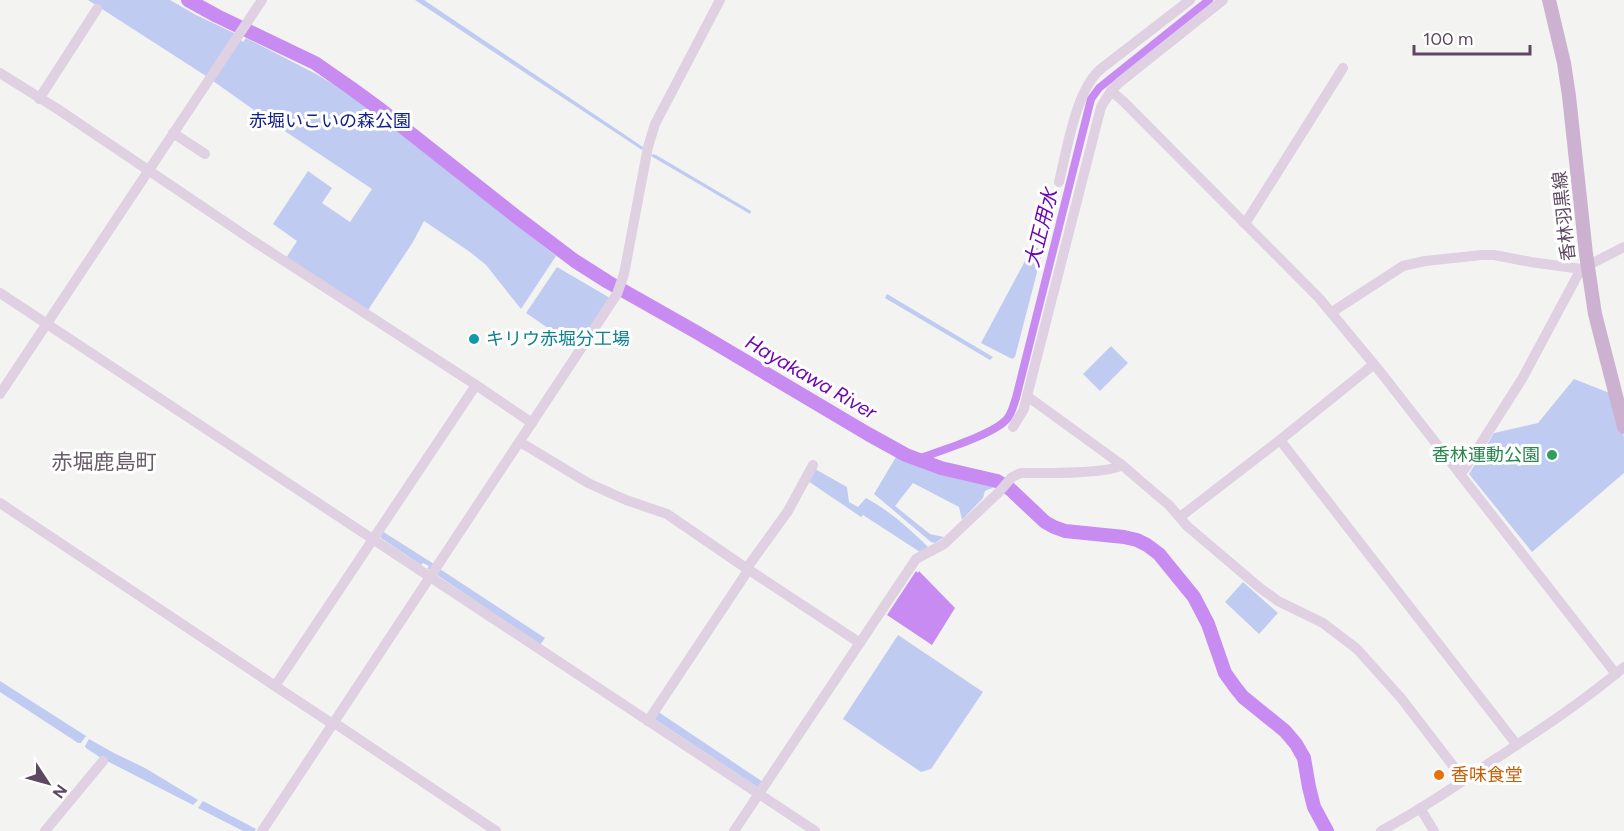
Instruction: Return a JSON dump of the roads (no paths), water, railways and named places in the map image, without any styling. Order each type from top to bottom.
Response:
[{"type":"main road","name":"香林羽黒線","points":[[1549,0],[1564,63],[1569,96],[1584,267],[1624,427]]},
{"type":"street","points":[[0,394],[262,0]]},
{"type":"street","points":[[262,831],[617,294],[623,277],[648,147],[655,124],[720,0]]},
{"type":"street","points":[[1059,182],[1079,104],[1089,81],[1101,68],[1190,0]]},
{"type":"street","points":[[1013,427],[1024,409],[1104,100],[1120,82],[1223,0]]},
{"type":"street","points":[[39,99],[97,9]]},
{"type":"street","points":[[1244,223],[1343,68]]},
{"type":"street","points":[[0,73],[532,423]]},
{"type":"street","points":[[1111,91],[1332,312],[1620,671],[1582,701],[1517,745],[1381,831]]},
{"type":"street","points":[[173,133],[205,154]]},
{"type":"street","points":[[1332,312],[1403,266],[1425,261],[1494,255],[1531,262],[1584,267],[1624,247]]},
{"type":"street","points":[[1460,474],[1510,399],[1584,267]]},
{"type":"street","points":[[0,293],[815,831]]},
{"type":"street","points":[[1180,517],[1374,365]]},
{"type":"street","points":[[275,686],[476,385]]},
{"type":"street","points":[[1027,396],[1122,465],[1169,505],[1190,529],[1260,588],[1278,601],[1323,623],[1357,649],[1401,698],[1464,780]]},
{"type":"street","points":[[1280,440],[1517,745]]},
{"type":"street","points":[[520,442],[588,483],[626,500],[667,514],[860,643]]},
{"type":"street","points":[[648,721],[749,565],[788,511],[813,465]]},
{"type":"street","points":[[735,831],[916,560],[944,544],[1012,477],[1021,473],[1104,471],[1122,465]]},
{"type":"street","points":[[0,503],[496,831]]},
{"type":"street","points":[[45,831],[103,762]]},
{"type":"street","points":[[1420,808],[1434,831]]},
{"type":"waterway","name":"Hayakawa River","points":[[188,0],[315,63],[381,110],[575,261],[868,434],[906,455],[941,468],[997,481],[1010,489],[1045,522],[1054,527],[1065,531],[1124,537],[1147,545],[1159,554],[1194,597],[1208,624],[1225,673],[1235,687],[1243,697],[1285,731],[1296,744],[1304,758],[1314,807],[1327,831]]},
{"type":"waterway","name":"大正用水","points":[[918,459],[989,431],[999,426],[1010,415],[1091,99],[1099,88],[1209,0]]},
{"type":"place","name":"キリウ赤堀分工場","points":[[474,339]]},
{"type":"place","name":"香林運動公園","points":[[1552,455]]},
{"type":"place","name":"香味食堂","points":[[1439,775]]},
{"type":"district","name":"赤堀鹿島町","points":[[104,462]]},
{"type":"park label","name":"赤堀いこいの森公園","points":[[330,121]]}]
